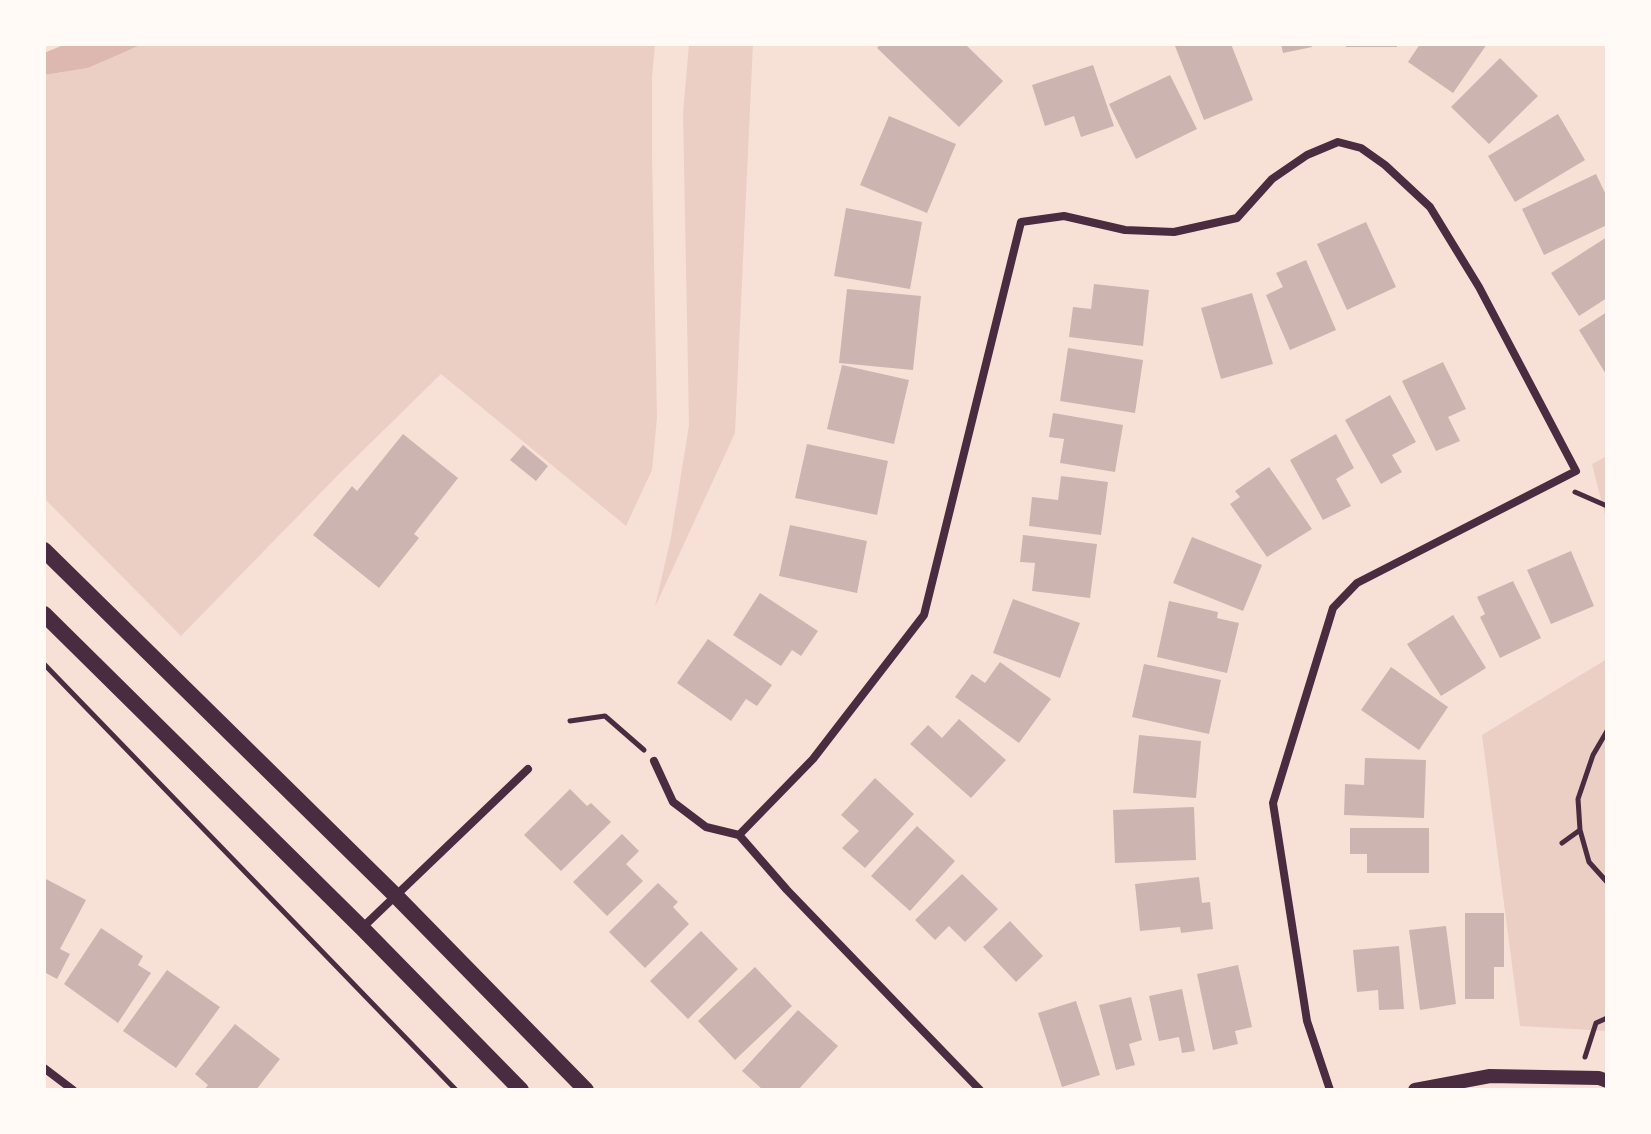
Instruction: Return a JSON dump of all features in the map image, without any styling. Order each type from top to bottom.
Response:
[{"type":"main road","points":[[44,550],[395,895],[586,1090]]},
{"type":"main road","points":[[44,614],[521,1090]]},
{"type":"street","points":[[739,835],[813,759],[924,615],[1021,222],[1064,216],[1125,230],[1174,232],[1237,218],[1272,179],[1307,155],[1338,142],[1361,148],[1385,165],[1430,207],[1479,287],[1576,471],[1357,583],[1333,608],[1273,803],[1307,1021],[1330,1090]]},
{"type":"street","points":[[654,761],[673,802],[706,827],[739,835],[787,890],[980,1090]]},
{"type":"street","points":[[362,928],[528,769]]},
{"type":"street","points":[[44,1068],[73,1090]]},
{"type":"street","points":[[1415,1090],[1490,1076],[1578,1077],[1607,1081]]},
{"type":"path","points":[[1553,483],[1607,506]]},
{"type":"path","points":[[44,664],[456,1090]]},
{"type":"path","points":[[570,721],[605,716],[654,761]]},
{"type":"path","points":[[1607,731],[1593,755],[1578,799],[1580,830],[1589,862],[1607,882]]},
{"type":"path","points":[[1562,843],[1580,830]]},
{"type":"path","points":[[1578,1077],[1596,1023],[1607,1018]]},
{"type":"shaded area","points":[[66,44],[143,44],[88,68],[44,75],[44,53]]},
{"type":"shaded area","points":[[143,44],[655,44],[652,153],[657,418],[652,470],[626,526],[441,374],[181,636],[44,498],[44,75],[88,68]]},
{"type":"shaded area","points":[[689,44],[753,44],[735,433],[655,607],[671,537],[689,425],[683,113]]},
{"type":"shaded area","points":[[1607,456],[1607,523],[1592,464]]},
{"type":"shaded area","points":[[1607,659],[1607,1031],[1520,1026],[1482,735]]},
{"type":"building","points":[[881,44],[965,44],[1003,81],[959,127],[877,48]]},
{"type":"building","points":[[1231,44],[1253,100],[1204,120],[1175,46]]},
{"type":"building","points":[[1281,44],[1311,44],[1312,47],[1283,53]]},
{"type":"building","points":[[1346,44],[1397,44],[1397,47],[1346,47]]},
{"type":"building","points":[[1420,44],[1487,44],[1453,93],[1408,62]]},
{"type":"building","points":[[1500,58],[1538,96],[1489,144],[1451,107]]},
{"type":"building","points":[[1093,65],[1114,126],[1081,137],[1074,116],[1045,126],[1032,85]]},
{"type":"building","points":[[1170,75],[1197,129],[1136,159],[1109,104]]},
{"type":"building","points":[[1558,114],[1585,160],[1515,202],[1488,156]]},
{"type":"building","points":[[889,116],[956,144],[927,213],[860,185]]},
{"type":"building","points":[[1596,174],[1607,197],[1607,225],[1544,255],[1522,209]]},
{"type":"building","points":[[846,208],[922,222],[910,289],[834,276]]},
{"type":"building","points":[[1366,222],[1396,287],[1347,310],[1317,244]]},
{"type":"building","points":[[1607,237],[1607,298],[1579,316],[1551,273]]},
{"type":"building","points":[[1306,260],[1336,330],[1290,350],[1266,295],[1283,287],[1276,273]]},
{"type":"building","points":[[1094,284],[1149,290],[1143,346],[1069,337],[1073,307],[1091,309]]},
{"type":"building","points":[[847,289],[921,296],[913,370],[839,363]]},
{"type":"building","points":[[1252,293],[1273,364],[1221,379],[1201,308]]},
{"type":"building","points":[[1607,312],[1607,376],[1579,330]]},
{"type":"building","points":[[1068,348],[1143,360],[1135,413],[1060,401]]},
{"type":"building","points":[[1443,362],[1466,409],[1448,417],[1460,441],[1436,451],[1402,381]]},
{"type":"building","points":[[842,365],[909,380],[894,444],[827,429]]},
{"type":"building","points":[[1390,395],[1416,442],[1392,455],[1402,472],[1381,484],[1345,420]]},
{"type":"building","points":[[1053,413],[1123,425],[1115,472],[1060,463],[1064,439],[1049,437]]},
{"type":"building","points":[[403,434],[458,478],[414,534],[419,538],[379,588],[313,535],[352,486],[357,491]]},
{"type":"building","points":[[1336,434],[1354,468],[1336,479],[1351,506],[1323,520],[1290,460]]},
{"type":"building","points":[[807,444],[888,461],[877,515],[795,498]]},
{"type":"building","points":[[523,445],[548,466],[536,481],[510,460]]},
{"type":"building","points":[[1269,467],[1312,529],[1267,557],[1230,504],[1240,497],[1235,491]]},
{"type":"building","points":[[1061,476],[1108,482],[1101,535],[1029,526],[1032,497],[1058,500]]},
{"type":"building","points":[[790,525],[867,541],[857,593],[779,576]]},
{"type":"building","points":[[1023,535],[1097,544],[1090,598],[1032,591],[1035,563],[1020,562]]},
{"type":"building","points":[[1192,537],[1262,565],[1243,611],[1173,583]]},
{"type":"building","points":[[1571,551],[1594,606],[1551,624],[1527,570]]},
{"type":"building","points":[[1513,581],[1541,638],[1500,658],[1480,617],[1485,614],[1477,597]]},
{"type":"building","points":[[760,593],[818,631],[801,656],[792,650],[781,666],[733,635]]},
{"type":"building","points":[[1013,599],[1080,623],[1060,678],[993,653]]},
{"type":"building","points":[[1169,601],[1218,612],[1217,618],[1239,623],[1227,673],[1157,657]]},
{"type":"building","points":[[1453,615],[1486,668],[1441,696],[1407,644]]},
{"type":"building","points":[[708,639],[772,685],[757,706],[746,699],[731,721],[677,683]]},
{"type":"building","points":[[1000,662],[1051,699],[1019,743],[955,697],[972,674],[985,683]]},
{"type":"building","points":[[1144,664],[1221,680],[1209,734],[1132,717]]},
{"type":"building","points":[[1391,667],[1448,707],[1419,750],[1361,710]]},
{"type":"building","points":[[959,719],[1006,760],[971,798],[910,744],[928,725],[942,738]]},
{"type":"building","points":[[1139,735],[1201,741],[1196,798],[1133,793]]},
{"type":"building","points":[[1365,758],[1426,760],[1424,818],[1344,815],[1345,784],[1364,785]]},
{"type":"building","points":[[875,778],[914,814],[865,868],[842,848],[859,831],[841,815]]},
{"type":"building","points":[[570,789],[587,806],[591,803],[611,822],[561,871],[524,835]]},
{"type":"building","points":[[1194,807],[1196,860],[1115,863],[1113,810]]},
{"type":"building","points":[[917,826],[955,861],[910,911],[871,876]]},
{"type":"building","points":[[1350,828],[1429,828],[1429,873],[1367,873],[1367,854],[1350,854]]},
{"type":"building","points":[[622,834],[639,851],[626,864],[643,881],[607,916],[573,882]]},
{"type":"building","points":[[962,874],[998,909],[965,942],[949,926],[935,940],[915,920]]},
{"type":"building","points":[[1199,877],[1202,903],[1210,902],[1213,929],[1181,933],[1180,927],[1140,931],[1135,884]]},
{"type":"building","points":[[44,878],[86,900],[60,949],[70,954],[57,979],[44,972]]},
{"type":"building","points":[[658,883],[678,902],[673,907],[689,924],[645,968],[609,932]]},
{"type":"building","points":[[1465,913],[1504,913],[1504,967],[1494,967],[1494,999],[1465,999]]},
{"type":"building","points":[[1010,921],[1043,956],[1016,982],[983,947]]},
{"type":"building","points":[[1446,926],[1456,1004],[1420,1010],[1409,930]]},
{"type":"building","points":[[101,928],[143,956],[138,965],[151,973],[118,1023],[64,984]]},
{"type":"building","points":[[701,931],[738,969],[688,1019],[650,981]]},
{"type":"building","points":[[1399,946],[1404,1009],[1379,1010],[1378,990],[1357,992],[1353,950]]},
{"type":"building","points":[[1238,965],[1252,1027],[1235,1031],[1238,1044],[1213,1050],[1197,974]]},
{"type":"building","points":[[755,967],[792,1006],[735,1060],[698,1021]]},
{"type":"building","points":[[167,970],[220,1007],[176,1068],[123,1031]]},
{"type":"building","points":[[1182,989],[1195,1051],[1182,1053],[1179,1037],[1159,1041],[1149,996]]},
{"type":"building","points":[[1131,997],[1142,1040],[1129,1044],[1135,1065],[1116,1070],[1099,1005]]},
{"type":"building","points":[[1076,1001],[1100,1075],[1062,1087],[1038,1013]]},
{"type":"building","points":[[798,1010],[838,1046],[798,1090],[763,1090],[742,1071]]},
{"type":"building","points":[[235,1024],[280,1059],[256,1090],[204,1090],[208,1085],[195,1074]]}]
